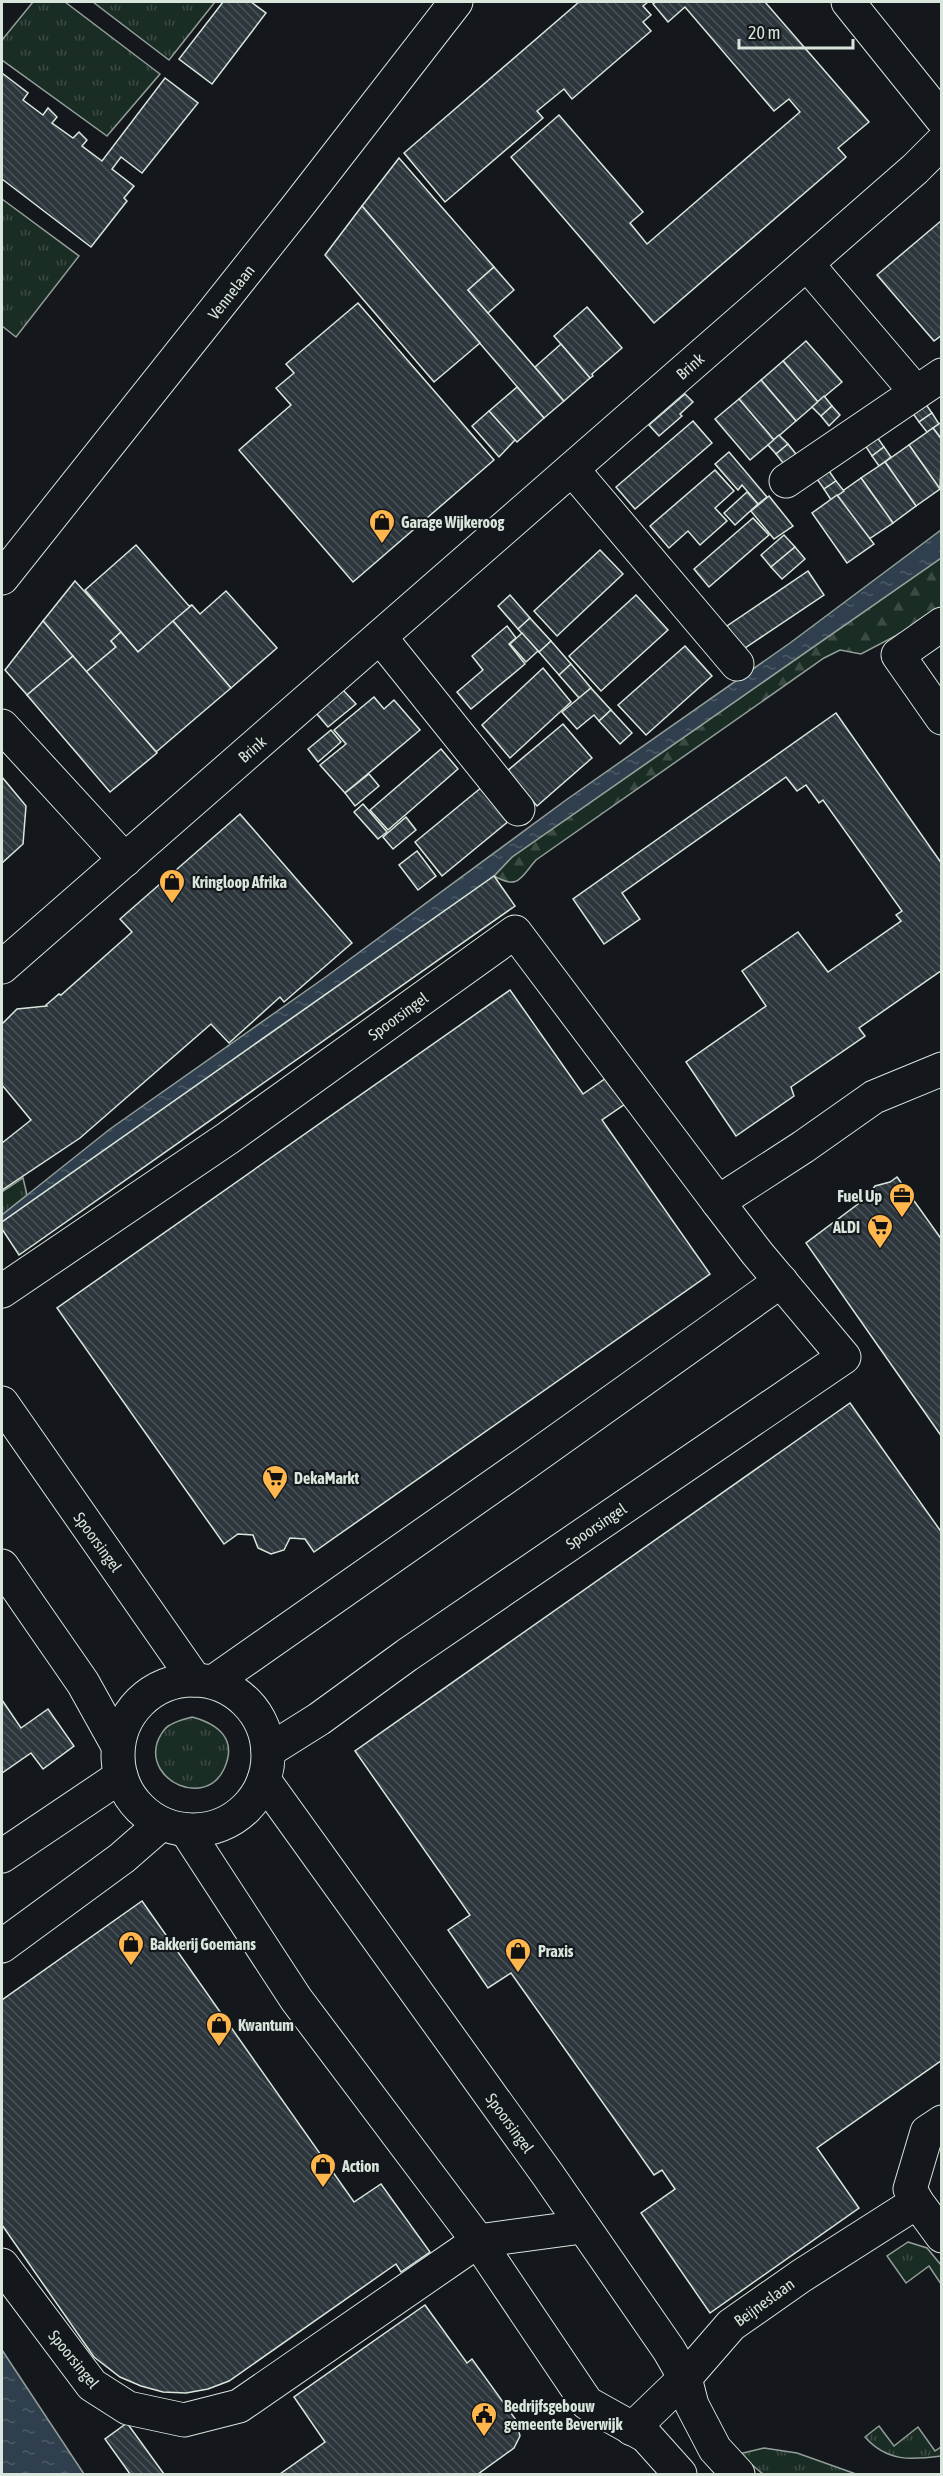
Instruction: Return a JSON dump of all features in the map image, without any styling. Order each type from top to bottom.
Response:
[{"type":"street","name":"Vennelaan","points":[[4,572],[290,216],[456,2]]},
{"type":"street","points":[[848,2],[942,119]]},
{"type":"street","name":"Brink","points":[[2,967],[807,264],[915,169],[942,142]]},
{"type":"street","points":[[786,481],[919,379],[807,264]]},
{"type":"street","points":[[572,469],[737,664]]},
{"type":"street","points":[[942,624],[898,655],[942,718]]},
{"type":"street","points":[[380,637],[518,809]]},
{"type":"street","points":[[2,726],[125,860]]},
{"type":"street","name":"Spoorsingel","points":[[2,1291],[228,1138],[515,932],[718,1202],[844,1357],[407,1655],[319,1719],[266,1766]]},
{"type":"street","points":[[718,1202],[803,1148],[874,1097],[942,1069]]},
{"type":"street","points":[[2,1857],[120,1761],[127,1717],[143,1698],[164,1685],[188,1679],[204,1681],[526,1463],[781,1281]]},
{"type":"street","name":"Spoorsingel","points":[[2,1403],[204,1681],[236,1693],[254,1710],[265,1731],[266,1766],[252,1802],[233,1819],[210,1828],[173,1827]]},
{"type":"street","points":[[2,1566],[83,1683],[141,1809],[173,1827],[296,1999],[478,2241],[587,2403],[646,2436],[680,2475]]},
{"type":"street","name":"Spoorsingel","points":[[266,1766],[669,2350],[685,2378],[692,2405],[715,2449],[738,2475]]},
{"type":"street","points":[[2,1946],[122,1858],[173,1827]]},
{"type":"street","points":[[942,2122],[927,2132],[910,2189],[942,2236]]},
{"type":"street","name":"Beijneslaan","points":[[632,2429],[685,2378],[731,2325],[801,2276],[917,2202]]},
{"type":"street","points":[[478,2241],[582,2227]]},
{"type":"street","name":"Spoorsingel","points":[[2,2265],[92,2385],[128,2408],[184,2420],[239,2406],[478,2241]]},
{"type":"green space","points":[[33,2],[65,2],[160,74],[107,136],[2,60],[2,40]]},
{"type":"green space","points":[[93,2],[215,2],[169,60]]},
{"type":"green space","points":[[2,199],[79,256],[16,337],[2,326]]},
{"type":"green space","points":[[941,558],[941,612],[861,654],[840,650],[824,658],[536,860],[518,880],[509,882],[494,876],[512,857]]},
{"type":"green space","points":[[23,1178],[27,1195],[2,1215],[2,1192]]},
{"type":"green space","points":[[192,1717],[210,1724],[223,1734],[229,1749],[224,1769],[216,1781],[204,1787],[192,1788],[169,1779],[160,1769],[156,1757],[157,1743],[166,1728],[175,1722]]},
{"type":"green space","points":[[908,2242],[927,2248],[941,2265],[941,2284],[929,2266],[906,2283],[887,2256]]},
{"type":"green space","points":[[879,2426],[894,2446],[918,2427],[935,2451],[941,2447],[941,2456],[910,2458],[882,2451],[865,2437]]},
{"type":"green space","points":[[764,2448],[797,2453],[856,2474],[763,2474],[739,2454]]},
{"type":"water","points":[[941,530],[941,558],[512,857],[494,876],[2,1222],[2,1215],[110,1129],[327,976],[566,800],[790,643]]},
{"type":"water","points":[[2,2350],[84,2474],[2,2474]]},
{"type":"building","points":[[223,2],[251,2],[266,13],[212,84],[179,59]]},
{"type":"building","points":[[579,2],[648,2],[643,6],[651,15],[643,22],[651,31],[572,99],[564,89],[537,111],[543,118],[445,202],[404,153]]},
{"type":"building","points":[[656,2],[765,2],[869,122],[838,148],[846,157],[844,159],[654,323],[511,157],[559,115],[643,212],[630,223],[647,244],[800,112],[789,99],[774,111],[685,7],[668,22],[653,4]]},
{"type":"building","points":[[2,73],[28,93],[23,100],[43,115],[48,108],[57,117],[52,123],[73,138],[79,132],[87,140],[82,146],[102,161],[165,78],[198,103],[142,173],[121,157],[112,169],[134,186],[124,198],[127,201],[91,247],[2,179]]},
{"type":"building","points":[[399,158],[494,267],[468,290],[564,401],[544,418],[362,206]]},
{"type":"building","points":[[362,206],[480,343],[434,382],[325,255]]},
{"type":"building","points":[[942,220],[942,335],[934,341],[877,275]]},
{"type":"building","points":[[494,267],[514,290],[488,313],[468,290]]},
{"type":"building","points":[[358,303],[494,460],[353,582],[239,450],[291,405],[276,388],[294,373],[286,364]]},
{"type":"building","points":[[587,307],[622,348],[590,378],[554,336]]},
{"type":"building","points":[[806,341],[842,382],[818,402],[783,361]]},
{"type":"building","points":[[561,344],[590,378],[564,401],[535,367]]},
{"type":"building","points":[[783,361],[818,402],[796,421],[761,380]]},
{"type":"building","points":[[761,380],[796,421],[774,440],[739,399]]},
{"type":"building","points":[[517,387],[544,418],[517,442],[489,411]]},
{"type":"building","points":[[685,394],[693,402],[680,414],[682,416],[659,436],[649,425]]},
{"type":"building","points":[[824,396],[832,406],[821,416],[812,407]]},
{"type":"building","points":[[739,399],[774,440],[750,460],[715,419]]},
{"type":"building","points":[[925,403],[932,413],[919,422],[912,412]]},
{"type":"building","points":[[832,406],[840,415],[829,426],[821,416]]},
{"type":"building","points":[[489,411],[515,440],[499,457],[472,426]]},
{"type":"building","points":[[932,413],[939,424],[927,432],[919,422]]},
{"type":"building","points":[[693,421],[712,443],[635,509],[616,487]]},
{"type":"building","points":[[942,422],[942,440],[933,428]]},
{"type":"building","points":[[933,428],[942,440],[940,489],[909,445]]},
{"type":"building","points":[[779,435],[788,444],[776,454],[768,445]]},
{"type":"building","points":[[877,437],[884,447],[872,456],[865,445]]},
{"type":"building","points":[[788,444],[796,454],[784,464],[776,454]]},
{"type":"building","points":[[909,445],[940,489],[916,506],[885,462]]},
{"type":"building","points":[[884,447],[891,457],[879,466],[872,456]]},
{"type":"building","points":[[729,452],[767,497],[758,504],[742,485],[738,490],[715,464]]},
{"type":"building","points":[[885,462],[916,506],[893,523],[861,478]]},
{"type":"building","points":[[715,470],[734,491],[715,508],[727,521],[700,545],[688,531],[669,548],[650,526]]},
{"type":"building","points":[[829,471],[836,481],[824,489],[817,479]]},
{"type":"building","points":[[861,478],[893,523],[869,539],[837,495]]},
{"type":"building","points":[[836,481],[844,491],[831,500],[824,489]]},
{"type":"building","points":[[747,492],[758,504],[735,525],[724,513]]},
{"type":"building","points":[[837,495],[874,544],[847,563],[812,513]]},
{"type":"building","points":[[769,496],[793,526],[774,539],[751,511]]},
{"type":"building","points":[[753,518],[769,535],[709,587],[694,569]]},
{"type":"building","points":[[784,535],[795,547],[771,567],[761,555]]},
{"type":"building","points":[[136,545],[189,606],[192,605],[138,652],[85,590]]},
{"type":"building","points":[[795,547],[805,559],[782,579],[771,567]]},
{"type":"building","points":[[600,550],[623,574],[557,636],[534,611]]},
{"type":"building","points":[[808,571],[824,595],[742,650],[727,626]]},
{"type":"building","points":[[75,581],[121,632],[111,641],[116,647],[86,672],[43,621]]},
{"type":"building","points":[[226,591],[277,648],[231,688],[173,621],[192,605],[200,614]]},
{"type":"building","points":[[510,595],[530,618],[518,629],[498,606]]},
{"type":"building","points":[[636,595],[668,630],[601,691],[569,656]]},
{"type":"building","points":[[530,618],[551,641],[539,652],[518,629]]},
{"type":"building","points":[[43,621],[73,656],[27,695],[5,670]]},
{"type":"building","points":[[173,621],[231,688],[156,752],[86,672],[116,647],[111,641],[121,632],[138,652]]},
{"type":"building","points":[[507,626],[516,638],[509,644],[525,664],[471,709],[457,692],[483,670],[472,656]]},
{"type":"building","points":[[522,633],[538,651],[526,662],[510,644]]},
{"type":"building","points":[[551,641],[571,664],[559,675],[539,652]]},
{"type":"building","points":[[685,646],[712,676],[646,735],[618,705]]},
{"type":"building","points":[[73,656],[157,753],[110,792],[27,695]]},
{"type":"building","points":[[571,664],[591,688],[579,698],[559,675]]},
{"type":"building","points":[[543,668],[571,702],[510,758],[482,725]]},
{"type":"building","points":[[591,688],[611,710],[599,721],[594,715],[577,729],[562,712]]},
{"type":"building","points":[[343,690],[356,704],[328,727],[316,713]]},
{"type":"building","points":[[374,697],[384,709],[394,700],[420,730],[345,793],[320,765],[346,744],[334,730]]},
{"type":"building","points":[[611,710],[632,733],[620,744],[599,721]]},
{"type":"building","points":[[836,713],[942,864],[942,970],[859,1028],[865,1036],[791,1087],[794,1096],[736,1136],[686,1062],[766,1006],[742,971],[798,932],[828,972],[901,921],[896,915],[902,911],[823,800],[819,803],[806,785],[797,791],[786,777],[622,893],[640,919],[604,944],[573,899]]},
{"type":"building","points":[[563,724],[592,758],[537,806],[507,771]]},
{"type":"building","points":[[331,730],[341,742],[318,762],[308,749]]},
{"type":"building","points":[[441,749],[458,769],[388,830],[370,810]]},
{"type":"building","points":[[369,774],[379,786],[355,806],[345,793]]},
{"type":"building","points":[[2,777],[26,806],[23,844],[2,863]]},
{"type":"building","points":[[482,787],[510,820],[442,876],[415,842]]},
{"type":"building","points":[[363,804],[387,832],[378,839],[354,812]]},
{"type":"building","points":[[240,814],[352,943],[284,1002],[280,997],[229,1043],[211,1024],[80,1138],[2,1190],[2,1143],[31,1120],[2,1085],[2,1024],[17,1009],[47,1006],[59,994],[61,995],[132,932],[120,919]]},
{"type":"building","points":[[406,817],[416,830],[393,849],[383,837]]},
{"type":"building","points":[[417,851],[436,876],[418,890],[399,865]]},
{"type":"building","points":[[494,876],[515,906],[19,1255],[2,1229],[2,1222]]},
{"type":"building","points":[[510,990],[583,1094],[609,1076],[628,1102],[602,1120],[710,1274],[314,1552],[305,1539],[290,1538],[284,1550],[271,1554],[258,1548],[253,1535],[238,1534],[224,1544],[57,1308]]},
{"type":"building","points":[[897,1177],[942,1240],[942,1437],[806,1243],[866,1198],[875,1186],[890,1182]]},
{"type":"building","points":[[850,1403],[942,1533],[942,2060],[817,2148],[859,2208],[710,2313],[641,2213],[675,2189],[662,2170],[654,2175],[511,1973],[488,1988],[448,1930],[470,1915],[355,1751]]},
{"type":"building","points":[[2,1700],[21,1728],[48,1709],[74,1746],[43,1769],[31,1753],[2,1773]]},
{"type":"building","points":[[142,1901],[354,2202],[381,2184],[430,2252],[401,2272],[396,2264],[229,2381],[208,2389],[186,2393],[163,2392],[141,2386],[120,2377],[94,2357],[2,2225],[2,2000]]},
{"type":"building","points":[[425,2305],[467,2363],[472,2359],[516,2420],[520,2436],[514,2448],[478,2474],[280,2474],[325,2442],[294,2397]]},
{"type":"building","points":[[127,2423],[164,2474],[130,2474],[105,2439]]},
{"type":"place","name":"Garage Wijkeroog","points":[[382,545]]},
{"type":"place","name":"Kringloop Afrika","points":[[172,905]]},
{"type":"place","name":"Fuel Up","points":[[902,1219]]},
{"type":"place","name":"ALDI","points":[[880,1250]]},
{"type":"place","name":"DekaMarkt","points":[[275,1501]]},
{"type":"place","name":"Bakkerij Goemans","points":[[131,1967]]},
{"type":"place","name":"Praxis","points":[[518,1974]]},
{"type":"place","name":"Kwantum","points":[[219,2048]]},
{"type":"place","name":"Action","points":[[323,2189]]},
{"type":"place","name":"Bedrijfsgebouw gemeente Beverwijk","points":[[484,2438]]}]
